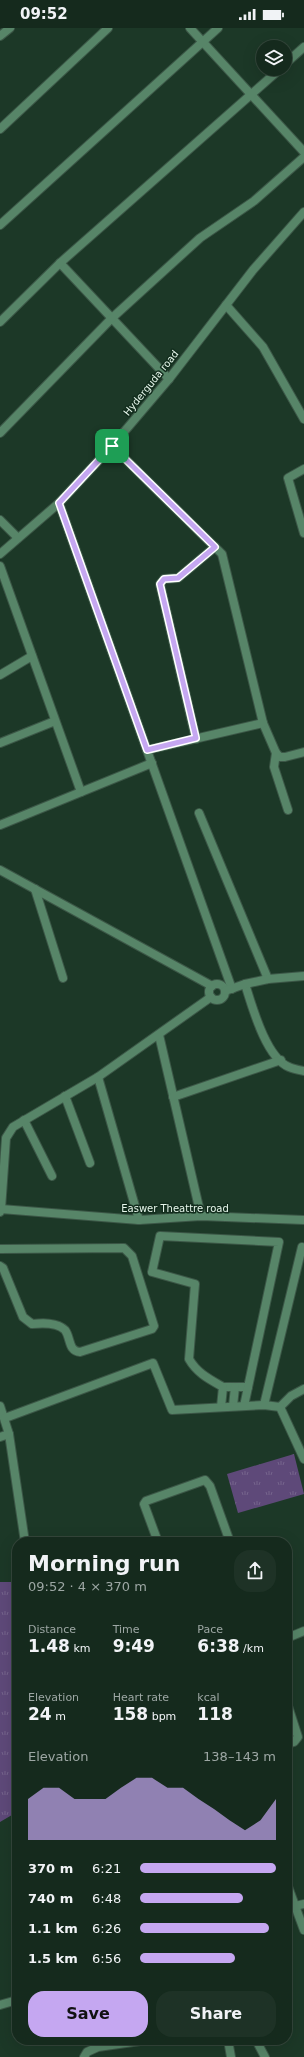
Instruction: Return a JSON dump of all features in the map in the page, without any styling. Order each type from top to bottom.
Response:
[{"type":"street","points":[[0,36],[10,28]]},
{"type":"street","points":[[0,129],[108,28]]},
{"type":"street","points":[[190,28],[304,152]]},
{"type":"street","points":[[0,225],[218,28]]},
{"type":"street","points":[[292,58],[304,47]]},
{"type":"street","points":[[0,322],[60,262],[272,76]]},
{"type":"street","points":[[0,434],[112,318],[200,238],[254,201],[304,158]]},
{"type":"street","name":"Hyderguda road","points":[[0,554],[59,503],[112,446],[169,379],[226,305],[304,212]]},
{"type":"street","points":[[60,262],[169,379]]},
{"type":"street","points":[[226,305],[263,347],[304,419]]},
{"type":"street","points":[[112,446],[222,554],[263,723],[276,754],[274,767],[288,810]]},
{"type":"street","points":[[304,469],[288,478],[304,532]]},
{"type":"street","points":[[59,503],[152,763],[228,990]]},
{"type":"street","points":[[0,520],[18,538]]},
{"type":"street","points":[[196,738],[160,584],[164,579],[178,578],[215,547]]},
{"type":"street","points":[[0,566],[81,792]]},
{"type":"street","points":[[0,675],[32,656]]},
{"type":"street","points":[[0,743],[56,721]]},
{"type":"street","points":[[147,750],[263,723]]},
{"type":"street","points":[[276,754],[280,757],[286,757],[304,752]]},
{"type":"street","points":[[0,825],[152,763]]},
{"type":"street","points":[[199,813],[268,979]]},
{"type":"street","points":[[0,870],[212,986],[220,985],[228,990]]},
{"type":"street","points":[[35,889],[63,978]]},
{"type":"street","points":[[212,986],[209,992],[211,997],[215,1000],[220,999],[228,990],[245,984],[268,979],[304,976]]},
{"type":"street","points":[[245,984],[259,1024],[271,1050],[288,1067],[304,1071]]},
{"type":"street","points":[[0,1211],[6,1138],[13,1127],[98,1077],[211,997]]},
{"type":"street","points":[[159,1035],[201,1216]]},
{"type":"street","points":[[173,1097],[281,1060]]},
{"type":"street","points":[[98,1077],[139,1220]]},
{"type":"street","points":[[65,1096],[90,1163]]},
{"type":"street","points":[[24,1120],[52,1176]]},
{"type":"street","name":"Easwer Theattre road","points":[[0,1211],[139,1220],[201,1216],[304,1220]]},
{"type":"street","points":[[244,1406],[279,1242],[160,1236],[152,1272],[195,1284],[189,1359],[201,1374],[223,1387],[248,1387]]},
{"type":"street","points":[[264,1405],[302,1247]]},
{"type":"street","points":[[0,1266],[3,1268],[23,1318],[32,1324],[46,1323],[62,1328],[65,1330],[72,1348],[76,1351],[80,1352],[152,1329],[154,1326],[132,1256],[124,1248],[1,1251]]},
{"type":"street","points":[[5,1418],[153,1363],[172,1410],[264,1405],[280,1407]]},
{"type":"street","points":[[221,1407],[223,1387]]},
{"type":"street","points":[[233,1406],[235,1387]]},
{"type":"street","points":[[280,1407],[291,1396],[304,1389]]},
{"type":"street","points":[[0,1406],[9,1434],[24,1537]]},
{"type":"street","points":[[280,1407],[304,1458]]},
{"type":"street","points":[[0,1437],[9,1434]]},
{"type":"street","points":[[156,1537],[144,1504],[146,1501],[205,1480],[210,1486],[228,1537]]},
{"type":"street","points":[[292,1636],[304,1631]]},
{"type":"street","points":[[292,1718],[298,1737],[292,1743]]},
{"type":"street","points":[[292,1907],[304,1904]]},
{"type":"street","points":[[292,1909],[304,1930]]},
{"type":"street","points":[[0,2006],[12,2002]]},
{"type":"street","points":[[84,2057],[86,2052],[98,2047],[112,2045]]},
{"type":"street","points":[[229,2045],[231,2057]]},
{"type":"street","points":[[259,2045],[265,2057]]},
{"type":"green space","points":[[294,1454],[304,1494],[238,1513],[227,1474]]},
{"type":"green space","points":[[0,1582],[12,1582],[12,1815],[0,1822]]},
{"type":"route","points":[[112,446],[215,547],[178,578],[164,579],[160,584],[196,738],[147,750],[59,503],[112,446]]}]
